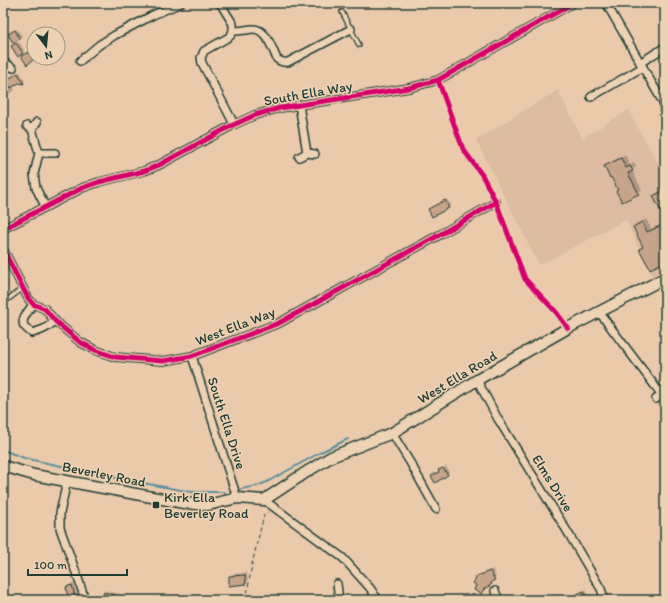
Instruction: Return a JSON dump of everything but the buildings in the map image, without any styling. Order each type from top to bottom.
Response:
[{"type":"street","points":[[80,61],[114,35],[153,15],[181,3]]},
{"type":"street","points":[[220,3],[233,24],[233,31],[229,37],[204,51],[201,58],[202,63],[234,124]]},
{"type":"street","name":"South Ella Way","points":[[3,229],[90,185],[144,171],[159,165],[234,124],[255,115],[267,111],[299,105],[409,88],[438,80],[573,3]]},
{"type":"street","points":[[606,3],[665,106]]},
{"type":"street","points":[[233,31],[252,29],[259,30],[265,35],[277,59],[281,62],[288,62],[351,29]]},
{"type":"street","points":[[591,96],[641,65],[665,47]]},
{"type":"street","points":[[3,56],[3,61],[13,68]]},
{"type":"street","points":[[299,105],[307,153]]},
{"type":"street","points":[[37,122],[29,127],[39,153],[34,174],[36,188],[46,206]]},
{"type":"street","points":[[39,153],[55,153]]},
{"type":"street","points":[[299,157],[307,153],[315,154]]},
{"type":"street","name":"West Ella Way","points":[[3,248],[28,298],[33,304],[45,309],[55,321],[80,342],[95,350],[115,356],[163,361],[192,356],[279,323],[496,202]]},
{"type":"street","name":"West Ella Road","points":[[264,500],[331,457],[392,433],[477,380],[568,328],[665,278]]},
{"type":"street","points":[[33,304],[26,314],[23,322],[24,327],[32,332],[42,330],[55,321]]},
{"type":"street","points":[[599,312],[661,395]]},
{"type":"street","name":"South Ella Drive","points":[[192,356],[237,498]]},
{"type":"street","name":"Elms Drive","points":[[477,380],[498,419],[601,588],[605,600]]},
{"type":"street","points":[[392,433],[436,509]]},
{"type":"street","name":"Beverley Road","points":[[3,466],[34,475],[184,503],[208,504],[237,498],[264,500]]},
{"type":"street","points":[[67,481],[60,513],[60,528],[62,538],[85,600]]},
{"type":"street","points":[[264,500],[343,558],[370,588],[378,600]]},
{"type":"street","points":[[339,588],[339,600]]},
{"type":"street","points":[[495,591],[499,600]]},
{"type":"lane","points":[[342,12],[359,45]]},
{"type":"lane","points":[[3,303],[23,288]]},
{"type":"path","points":[[246,600],[252,564],[264,515],[273,507]]},
{"type":"shaded area","points":[[558,90],[582,138],[630,109],[632,118],[660,166],[665,164],[665,271],[653,278],[626,220],[539,265],[476,140]]},
{"type":"waterway","points":[[241,489],[257,486],[267,482],[348,439]]},
{"type":"waterway","points":[[3,450],[24,458],[126,480],[192,492],[225,492]]},
{"type":"cycle path","points":[[3,229],[82,188],[99,182],[144,171],[159,165],[231,126],[255,115],[280,108],[409,88],[438,80],[573,3]]},
{"type":"cycle path","points":[[438,80],[463,149],[482,175],[496,202],[525,279],[556,312],[568,328]]},
{"type":"cycle path","points":[[3,249],[28,298],[33,304],[45,309],[55,321],[80,342],[95,350],[115,357],[163,361],[192,356],[279,323],[496,202]]},
{"type":"place","name":"Kirk Ella Beverley Road","points":[[156,505]]}]
